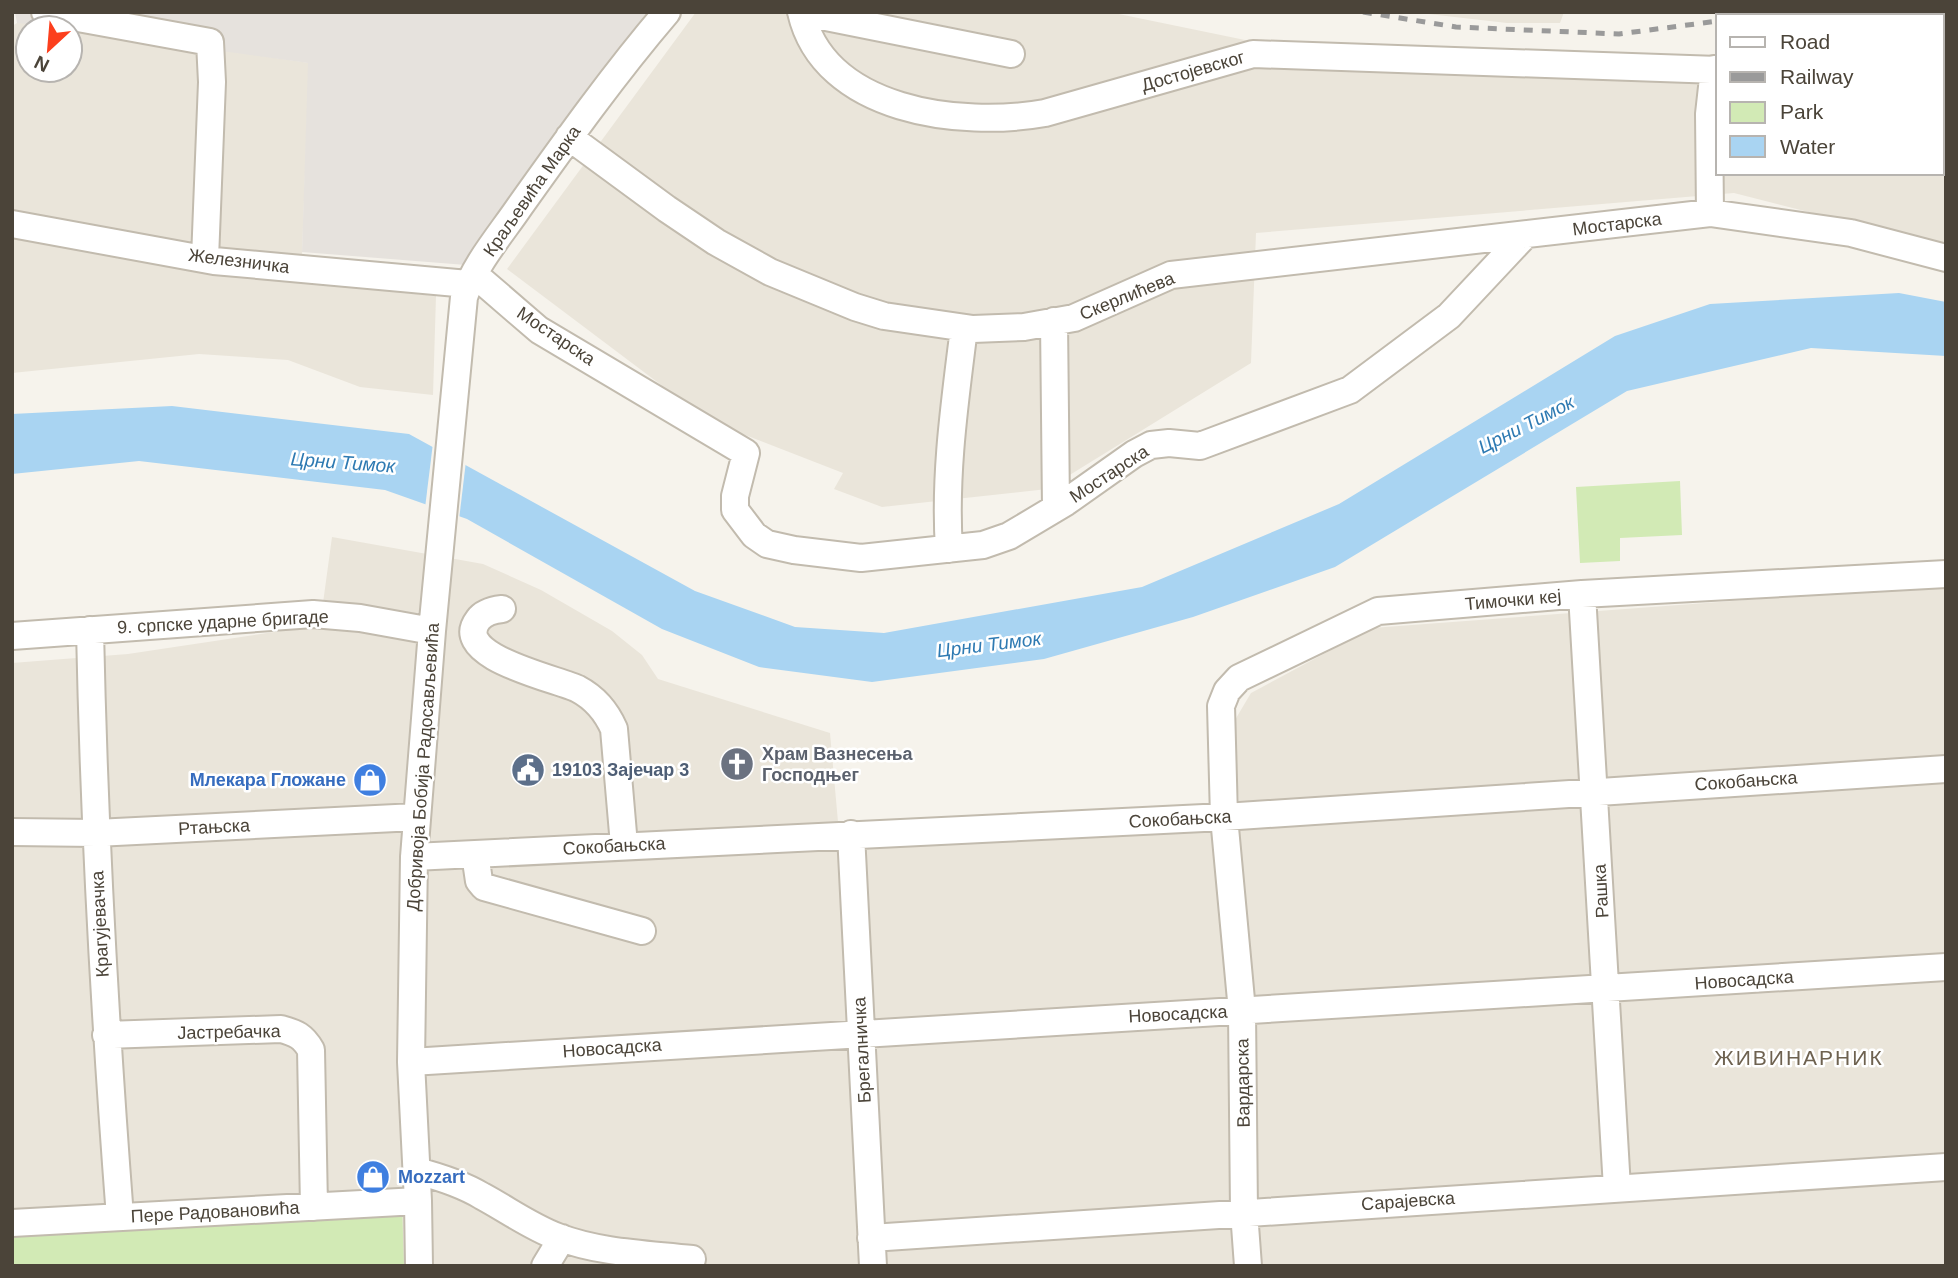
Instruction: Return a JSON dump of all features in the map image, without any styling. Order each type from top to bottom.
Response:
[{"type":"street","points":[[45,12],[210,41],[212,82],[205,259]]},
{"type":"street","name":"Краљевића Марка","points":[[453,395],[461,313],[471,279],[569,137],[640,43],[667,12]]},
{"type":"street","points":[[801,12],[1011,54]]},
{"type":"street","name":"Достојевског","points":[[801,12],[809,38],[820,54],[848,82],[890,102],[918,110],[971,117],[1021,117],[1045,113],[1253,54],[1716,70]]},
{"type":"street","points":[[1710,213],[1709,114],[1716,70]]},
{"type":"street","name":"Скерлићева","points":[[569,137],[706,236],[771,272],[884,316],[964,328],[1024,327],[1074,318],[1171,275],[1525,235]]},
{"type":"street","name":"Мостарска","points":[[471,279],[539,330],[746,453],[735,496],[735,510],[754,535],[767,544],[794,550],[861,558],[983,545],[1009,536],[1056,508],[1151,444],[1200,446],[1350,390],[1450,316],[1525,235],[1710,213],[1851,233],[1946,258]]},
{"type":"street","name":"Железничка","points":[[12,224],[205,259],[471,279]]},
{"type":"street","points":[[1054,321],[1056,508]]},
{"type":"street","points":[[949,548],[947,520],[951,435],[964,328]]},
{"type":"street","name":"Добривоја Бобија Радосављевића","points":[[419,1266],[411,1062],[414,857],[453,395]]},
{"type":"street","name":"Тимочки кеј","points":[[1224,817],[1221,706],[1227,691],[1239,678],[1378,611],[1582,594],[1946,574]]},
{"type":"street","name":"Рашка","points":[[1582,594],[1617,1188]]},
{"type":"street","points":[[502,610],[493,610],[478,619],[474,628],[474,640],[481,650],[494,658],[580,690],[608,716],[614,729],[624,845]]},
{"type":"street","name":"9. српске ударне бригаде","points":[[12,636],[313,614],[360,618],[432,631]]},
{"type":"street","name":"Крагујевачка","points":[[90,630],[106,1035],[120,1217]]},
{"type":"street","name":"Сокобањска","points":[[414,857],[1224,817],[1946,769]]},
{"type":"street","name":"Ртањска","points":[[12,832],[96,833],[416,817]]},
{"type":"street","name":"Вардарска","points":[[1224,817],[1242,1011],[1244,1212],[1248,1266]]},
{"type":"street","name":"Брегалничка","points":[[850,834],[873,1266]]},
{"type":"street","points":[[475,853],[478,881],[484,887],[642,931]]},
{"type":"street","name":"Новосадска","points":[[411,1062],[861,1031],[1242,1011],[1946,967]]},
{"type":"street","name":"Јастребачка","points":[[106,1035],[281,1029],[305,1038],[311,1050],[314,1207]]},
{"type":"street","name":"Сарајевска","points":[[871,1238],[1946,1167]]},
{"type":"street","points":[[417,1171],[448,1180],[539,1229],[562,1238],[601,1248],[692,1259]]},
{"type":"street","name":"Пере Радовановића","points":[[12,1223],[418,1201]]},
{"type":"street","points":[[545,1266],[562,1238]]},
{"type":"shaded area","points":[[651,12],[466,265],[302,252],[308,63],[84,32],[84,14],[15,14]]},
{"type":"shaded area","points":[[696,12],[1109,12],[1245,40],[1716,86],[1716,175],[1944,175],[1944,14],[1903,14],[1946,12],[1946,247],[1734,193],[1256,233],[1251,363],[1047,489],[882,507],[834,489],[843,473],[709,421],[507,269]]},
{"type":"shaded area","points":[[1411,12],[1564,12],[1560,23],[1507,23]]},
{"type":"shaded area","points":[[14,25],[14,84],[84,84],[84,29],[309,63],[301,282],[436,296],[433,395],[360,387],[288,360],[199,354],[12,373]]},
{"type":"shaded area","points":[[332,537],[483,564],[541,590],[612,631],[642,655],[658,679],[830,733],[840,844],[1241,825],[1232,725],[1251,693],[1372,628],[1946,585],[1946,1266],[12,1266],[12,663],[128,654],[320,625]]},
{"type":"green space","points":[[1680,481],[1682,535],[1620,538],[1620,561],[1580,563],[1576,487]]},
{"type":"green space","points":[[402,1205],[404,1266],[12,1266],[12,1216]]},
{"type":"water","name":"Црни Тимок","points":[[1899,293],[1946,302],[1946,356],[1811,348],[1627,391],[1335,567],[1193,617],[1044,659],[872,682],[759,667],[662,629],[467,519],[385,490],[139,461],[12,474],[12,414],[172,406],[409,434],[695,591],[795,627],[884,633],[1142,587],[1339,504],[1615,336],[1710,304]]},
{"type":"pier","points":[[433,443],[466,461],[459,520],[425,508]]},
{"type":"railway","points":[[1363,12],[1456,27],[1619,34],[1716,21]]},
{"type":"railway","points":[[1754,14],[1762,12]]},
{"type":"place","name":"Храм Вазнесења Господњег","points":[[737,764]]},
{"type":"place","name":"19103 Зајечар 3","points":[[528,770]]},
{"type":"place","name":"Млекара Гложане","points":[[370,780]]},
{"type":"place","name":"Mozzart","points":[[373,1177]]},
{"type":"district","name":"ЖИВИНАРНИК","points":[[1799,1058]]}]
